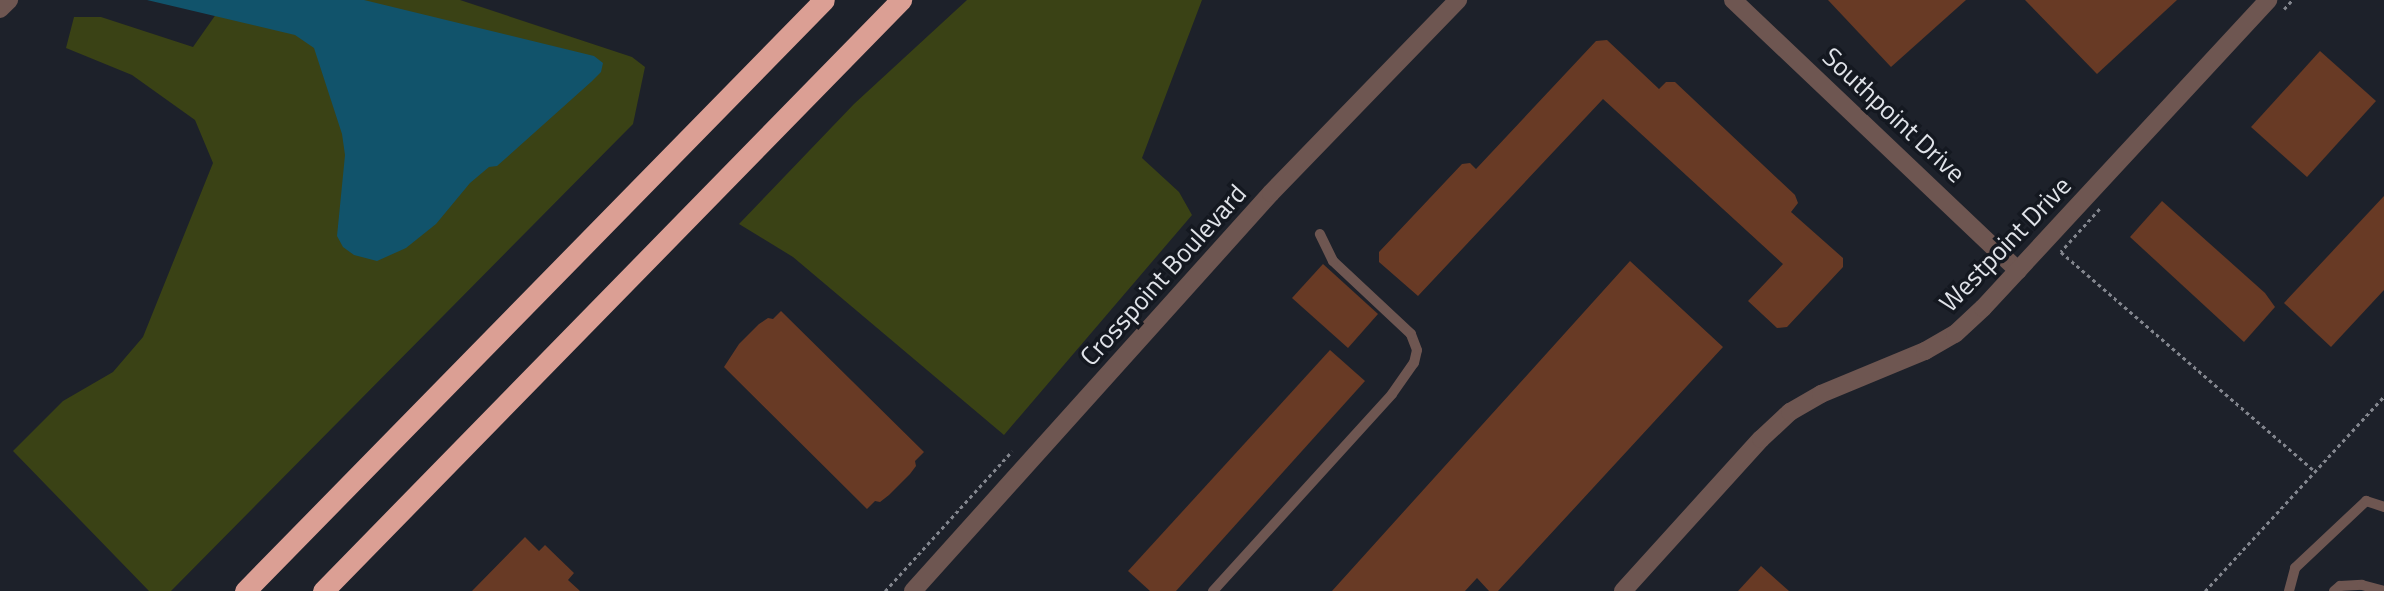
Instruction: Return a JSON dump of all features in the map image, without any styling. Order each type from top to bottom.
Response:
[{"type":"highway","points":[[245,591],[824,0]]},
{"type":"highway","points":[[323,591],[901,0]]},
{"type":"street","points":[[0,9],[9,0]]},
{"type":"street","name":"Crosspoint Boulevard","points":[[913,591],[1271,193],[1458,0]]},
{"type":"street","name":"Southpoint Drive","points":[[1733,0],[2018,270]]},
{"type":"street","name":"Westpoint Drive","points":[[1623,591],[1790,412],[1821,394],[1925,351],[1955,334],[2018,270],[2268,0]]},
{"type":"lane","points":[[1213,591],[1392,394],[1414,363],[1417,350],[1411,334],[1333,261],[1320,234]]},
{"type":"lane","points":[[2289,591],[2295,568],[2366,501],[2384,507]]},
{"type":"lane","points":[[2334,591],[2340,586],[2362,585],[2384,591]]},
{"type":"path","points":[[2062,252],[2315,471]]},
{"type":"path","points":[[2205,591],[2384,396]]},
{"type":"path","points":[[885,591],[1012,451]]},
{"type":"green space","points":[[226,0],[460,0],[632,57],[645,67],[633,124],[171,591],[149,591],[13,451],[63,401],[113,372],[143,337],[213,163],[195,120],[132,75],[66,48],[74,17],[101,17],[193,47]]},
{"type":"green space","points":[[967,0],[1202,0],[1142,158],[1179,192],[1192,215],[1004,435],[793,257],[739,224],[854,104]]},
{"type":"water","points":[[147,0],[364,0],[594,56],[603,63],[601,72],[591,82],[497,166],[489,167],[470,183],[436,224],[406,248],[377,261],[354,255],[343,247],[337,236],[345,155],[342,134],[314,48],[295,35]]},
{"type":"building","points":[[1828,0],[1966,0],[1891,67]]},
{"type":"building","points":[[2025,0],[2177,0],[2097,74]]},
{"type":"building","points":[[1607,40],[1659,89],[1666,82],[1675,82],[1795,195],[1798,203],[1791,212],[1843,258],[1843,267],[1787,327],[1777,328],[1748,301],[1783,264],[1603,99],[1418,296],[1379,262],[1379,252],[1462,164],[1470,163],[1476,169],[1596,41]]},
{"type":"building","points":[[2320,51],[2376,101],[2307,177],[2251,127]]},
{"type":"building","points":[[2384,196],[2384,290],[2331,347],[2284,303]]},
{"type":"building","points":[[2162,201],[2265,293],[2275,307],[2244,342],[2130,237]]},
{"type":"building","points":[[1630,261],[1723,347],[1498,591],[1489,591],[1477,578],[1465,591],[1332,591]]},
{"type":"building","points":[[1323,264],[1378,314],[1348,348],[1292,298]]},
{"type":"building","points":[[781,311],[924,452],[915,461],[916,466],[910,474],[889,495],[880,502],[875,501],[867,509],[724,367],[739,344],[759,324],[768,318],[773,319]]},
{"type":"building","points":[[1330,350],[1365,381],[1176,591],[1150,591],[1128,571]]},
{"type":"building","points":[[525,537],[539,551],[545,545],[574,573],[568,580],[580,591],[472,591]]},
{"type":"building","points":[[1761,566],[1789,591],[1738,591]]}]
